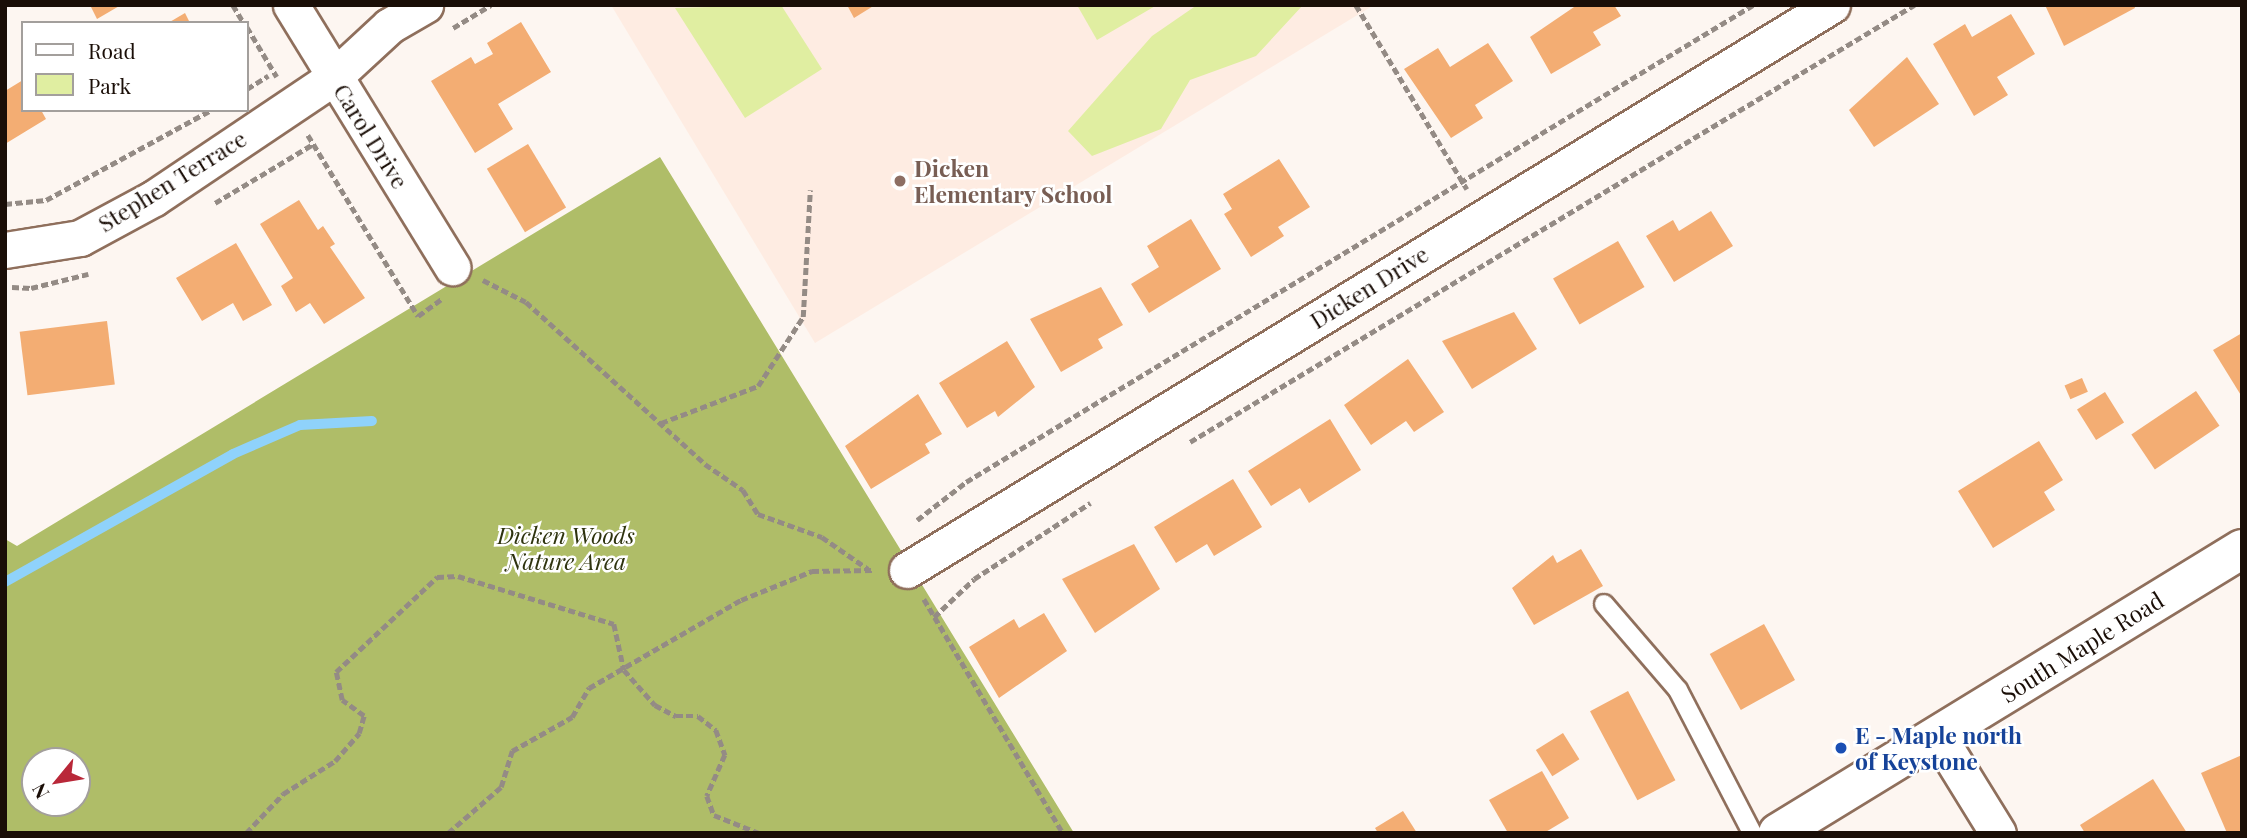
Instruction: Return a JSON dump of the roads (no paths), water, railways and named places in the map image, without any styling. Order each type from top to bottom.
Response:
[{"type":"street","name":"Carol Drive","points":[[291,5],[452,267]]},
{"type":"street","name":"Stephen Terrace","points":[[5,250],[80,238],[154,198],[334,77],[389,26],[425,5]]},
{"type":"street","name":"Dicken Drive","points":[[906,570],[1832,5]]},
{"type":"street","name":"South Maple Road","points":[[1778,833],[2242,549]]},
{"type":"street","points":[[1938,736],[1998,833]]},
{"type":"lane","points":[[1604,604],[1678,690],[1752,833]]},
{"type":"waterway","points":[[5,582],[233,454],[300,425],[372,421]]},
{"type":"place","name":"Dicken Elementary School","points":[[900,181]]},
{"type":"place","name":"E - Maple north of Keystone","points":[[1841,748]]},
{"type":"park label","name":"Dicken Woods Nature Area","points":[[566,548]]}]
